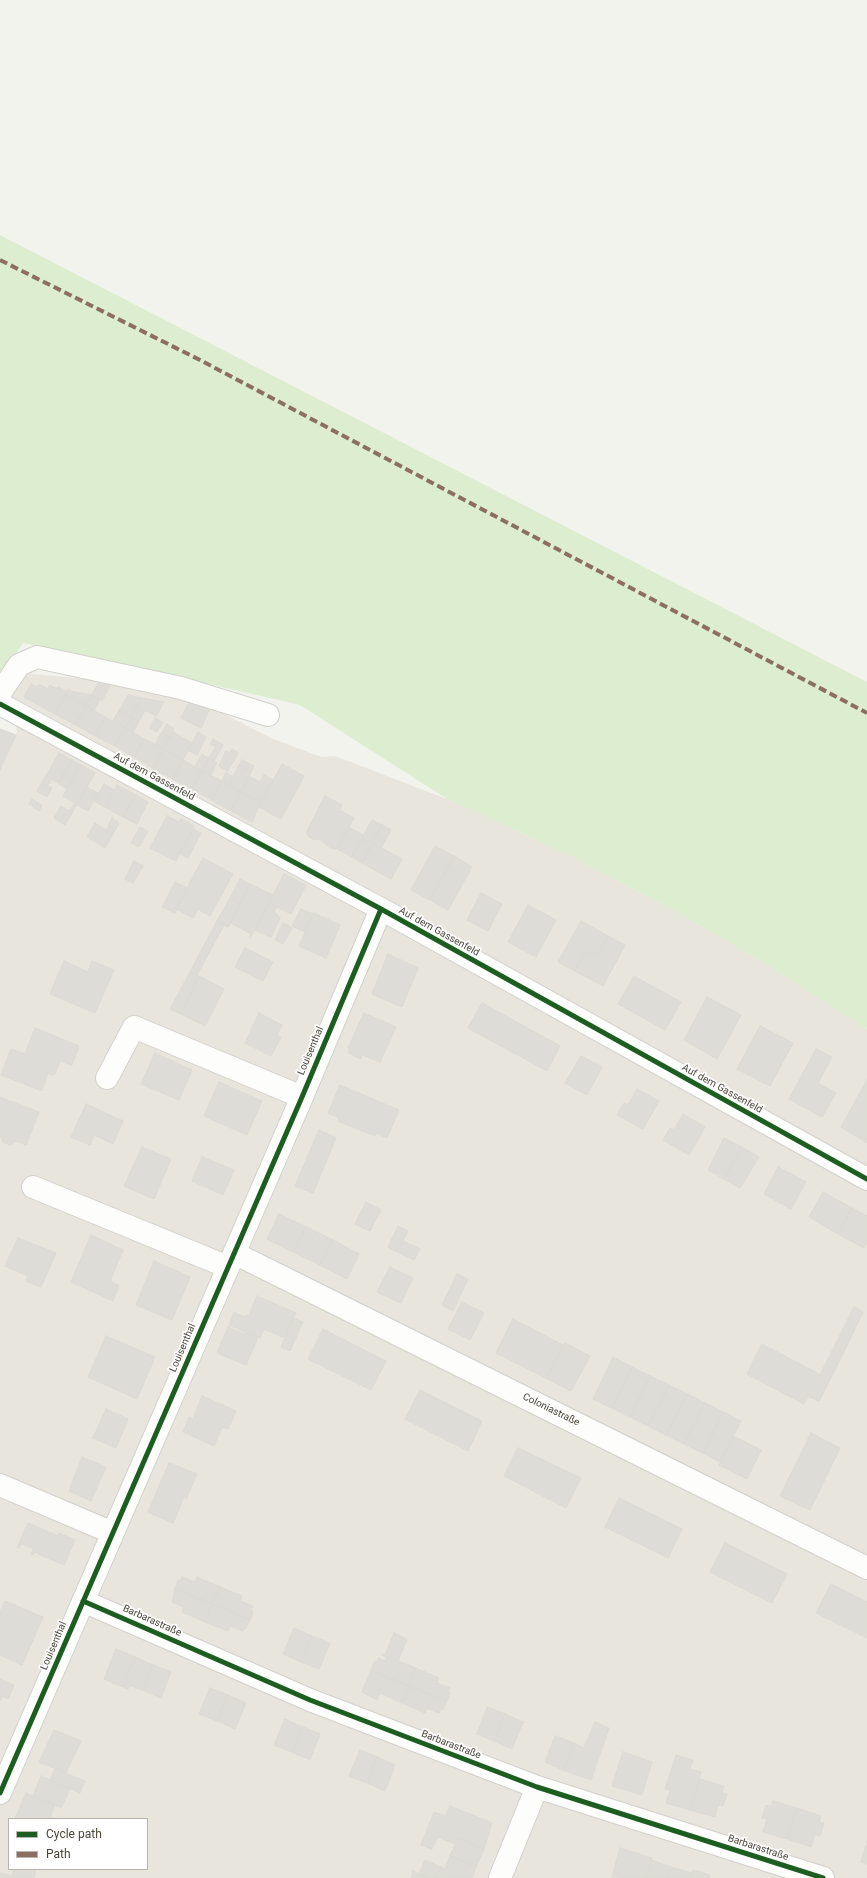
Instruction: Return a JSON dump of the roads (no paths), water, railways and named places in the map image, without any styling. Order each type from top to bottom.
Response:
[{"type":"street","points":[[0,693],[19,665],[37,657],[181,688],[268,715]]},
{"type":"street","name":"Auf dem Gassenfeld","points":[[0,704],[380,910],[867,1179]]},
{"type":"street","name":"Louisenthal","points":[[0,1793],[302,1097],[380,910]]},
{"type":"street","points":[[107,1078],[134,1027],[302,1097]]},
{"type":"street","points":[[33,1187],[231,1260]]},
{"type":"street","name":"Coloniastraße","points":[[231,1260],[867,1568]]},
{"type":"street","points":[[0,1485],[113,1534]]},
{"type":"street","name":"Barbarastraße","points":[[83,1601],[310,1700],[537,1787],[823,1878]]},
{"type":"street","points":[[500,1878],[537,1787]]}]
